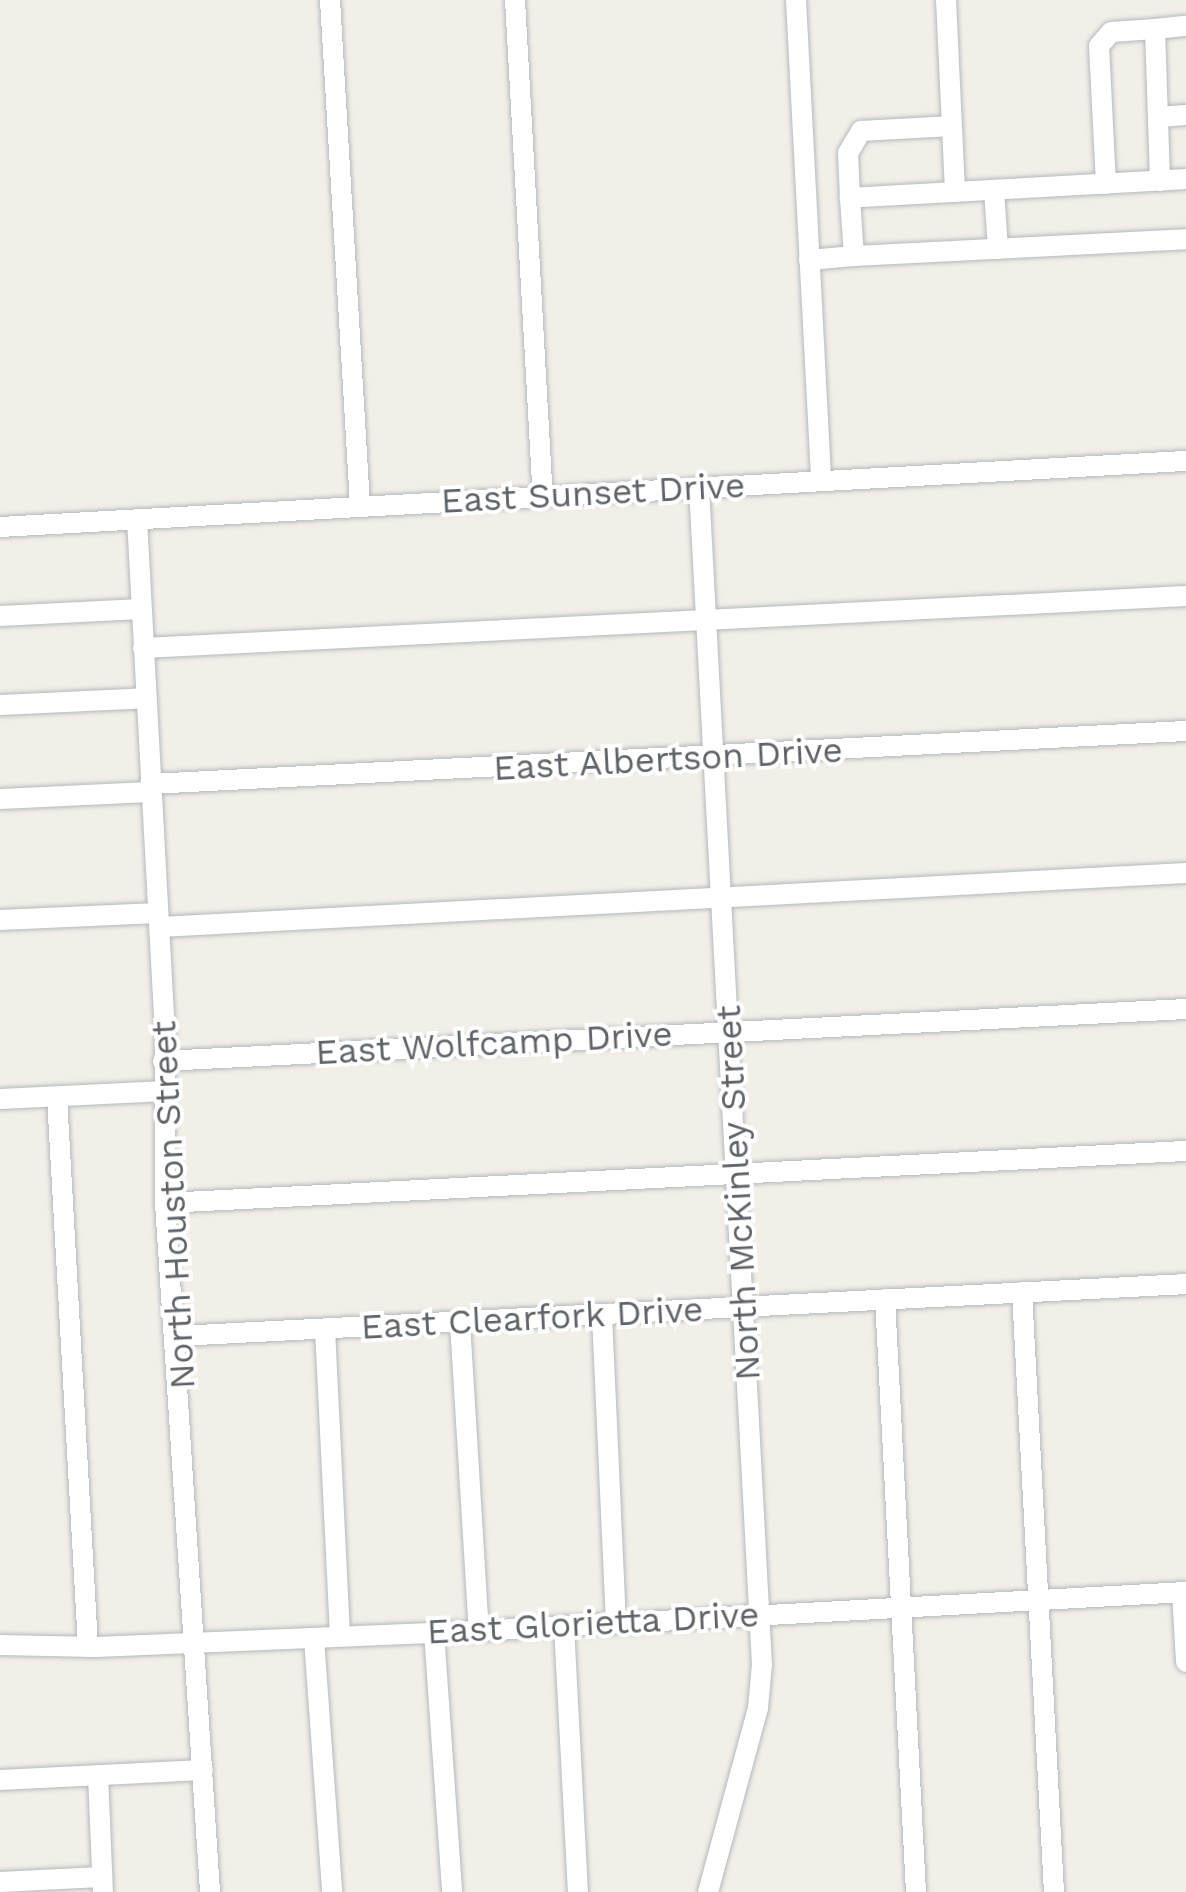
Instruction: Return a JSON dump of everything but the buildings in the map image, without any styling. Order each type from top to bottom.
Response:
[{"type":"street","points":[[330,0],[360,505]]},
{"type":"street","points":[[514,0],[543,496]]},
{"type":"street","points":[[796,0],[821,480]]},
{"type":"street","points":[[946,0],[955,192]]},
{"type":"street","points":[[1106,184],[1099,46],[1111,32],[1186,26]]},
{"type":"street","points":[[1155,30],[1160,181]]},
{"type":"street","points":[[1158,117],[1186,115]]},
{"type":"street","points":[[854,256],[848,153],[861,131],[952,126]]},
{"type":"street","points":[[850,198],[1186,180]]},
{"type":"street","points":[[994,190],[998,249]]},
{"type":"street","points":[[809,260],[1186,239]]},
{"type":"street","name":"East Sunset Drive","points":[[0,527],[1186,461]]},
{"type":"street","name":"North McKinley Street","points":[[699,487],[759,1614],[758,1708],[708,1892]]},
{"type":"street","name":"North Houston Street","points":[[137,519],[159,920],[166,1202],[178,1336],[210,1892]]},
{"type":"street","points":[[143,648],[1186,596]]},
{"type":"street","points":[[0,616],[141,610]]},
{"type":"street","points":[[0,705],[146,698]]},
{"type":"street","name":"East Albertson Drive","points":[[0,799],[1186,732]]},
{"type":"street","points":[[0,920],[159,920],[1186,873]]},
{"type":"street","name":"East Wolfcamp Drive","points":[[162,1062],[1186,1009]]},
{"type":"street","points":[[0,1099],[161,1091]]},
{"type":"street","points":[[58,1097],[88,1647]]},
{"type":"street","points":[[166,1202],[1186,1151]]},
{"type":"street","name":"East Clearfork Drive","points":[[178,1336],[1186,1284]]},
{"type":"street","points":[[1022,1292],[1054,1892]]},
{"type":"street","points":[[885,1299],[916,1892]]},
{"type":"street","points":[[602,1315],[616,1622]]},
{"type":"street","points":[[460,1323],[479,1631]]},
{"type":"street","points":[[325,1329],[340,1636]]},
{"type":"street","points":[[1184,1592],[1186,1662]]},
{"type":"street","name":"East Glorietta Drive","points":[[0,1645],[88,1647],[479,1631],[1184,1592]]},
{"type":"street","points":[[564,1626],[578,1892]]},
{"type":"street","points":[[434,1632],[452,1892]]},
{"type":"street","points":[[314,1638],[332,1892]]},
{"type":"street","points":[[0,1780],[203,1770]]},
{"type":"street","points":[[0,1882],[102,1884],[98,1775]]}]
